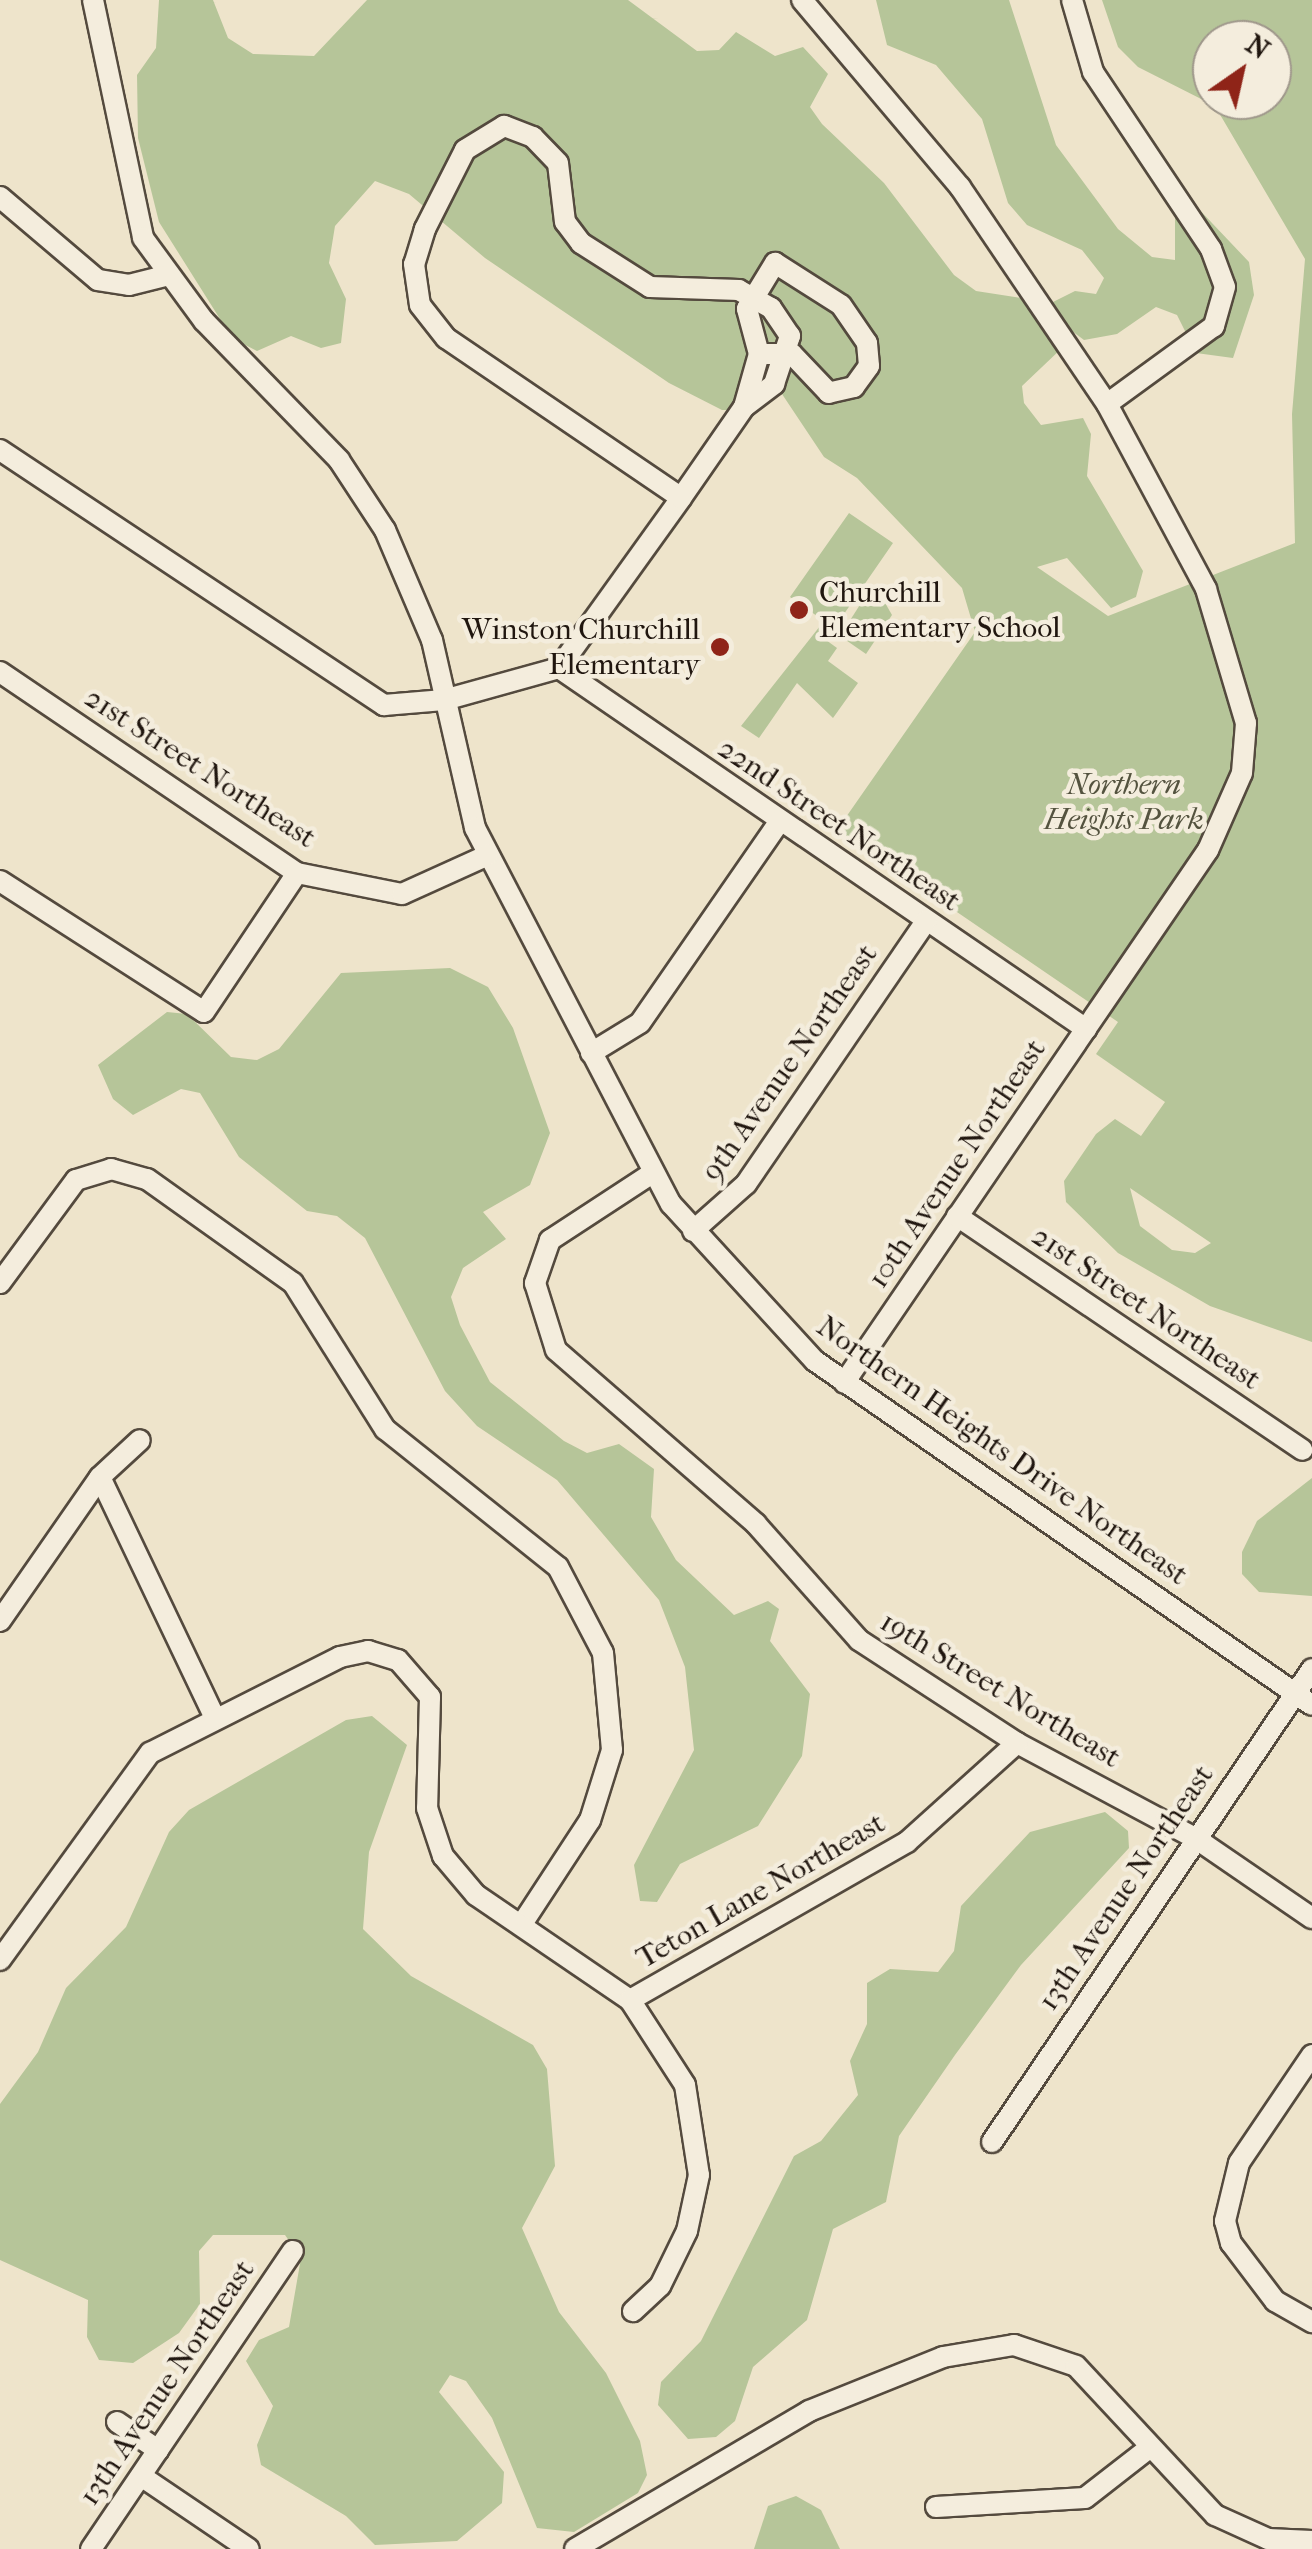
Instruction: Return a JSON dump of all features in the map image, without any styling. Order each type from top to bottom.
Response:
[{"type":"street","name":"Northern Heights Drive Northeast","points":[[94,0],[129,198],[165,276],[360,492],[420,602],[463,796],[488,855],[651,1174],[694,1232],[773,1323],[844,1383],[1304,1699]]},
{"type":"street","name":"10th Avenue Northeast","points":[[802,0],[960,187],[1108,404],[1206,589],[1236,672],[1246,750],[1208,850],[844,1383]]},
{"type":"street","points":[[1072,0],[1093,72],[1211,250],[1225,287],[1206,333],[1108,404]]},
{"type":"street","points":[[0,450],[347,687],[384,705],[444,700],[559,668],[681,498],[744,407],[759,354],[746,319],[753,297],[766,268],[786,264],[850,316],[869,366],[854,387],[829,393],[792,354],[782,320],[753,297],[650,287],[581,244],[565,222],[558,163],[516,127],[475,139],[435,214],[414,264],[430,323],[681,498]]},
{"type":"street","points":[[0,197],[98,280],[165,276]]},
{"type":"street","points":[[759,354],[792,354]]},
{"type":"street","points":[[744,407],[763,397],[792,354]]},
{"type":"street","name":"22nd Street Northeast","points":[[559,668],[1086,1029]]},
{"type":"street","name":"21st Street Northeast","points":[[0,672],[297,872],[402,894],[488,855]]},
{"type":"street","points":[[591,1053],[640,1023],[780,821]]},
{"type":"street","points":[[0,881],[204,1012],[297,872]]},
{"type":"street","name":"9th Avenue Northeast","points":[[694,1232],[746,1184],[926,921]]},
{"type":"street","points":[[0,1283],[76,1180],[111,1169],[147,1178],[294,1283],[385,1430],[558,1567],[604,1653],[612,1750],[590,1820],[522,1924]]},
{"type":"street","name":"19th Street Northeast","points":[[651,1174],[550,1240],[535,1282],[543,1332],[581,1377],[756,1524],[859,1640],[1017,1743],[1195,1838],[1312,1918]]},
{"type":"street","name":"21st Street Northeast","points":[[957,1216],[1302,1450]]},
{"type":"street","points":[[0,1621],[100,1477],[140,1440]]},
{"type":"street","points":[[100,1477],[215,1718]]},
{"type":"street","name":"Teton Lane Northeast","points":[[0,1960],[132,1769],[215,1718],[354,1652],[398,1660],[430,1697],[432,1836],[457,1876],[630,2000],[907,1842],[1017,1743]]},
{"type":"street","name":"13th Avenue Northeast","points":[[992,2142],[1195,1838],[1304,1699],[1312,1669]]},
{"type":"street","points":[[630,2000],[686,2085],[699,2175],[674,2266],[633,2311]]},
{"type":"street","points":[[1312,2055],[1239,2163],[1225,2211],[1231,2243],[1275,2301],[1312,2322]]},
{"type":"street","name":"13th Avenue Northeast","points":[[91,2549],[293,2251]]},
{"type":"street","points":[[575,2549],[781,2424],[991,2346],[1040,2349],[1076,2366],[1148,2449],[1241,2531],[1312,2541]]},
{"type":"street","points":[[117,2422],[158,2450]]},
{"type":"street","points":[[936,2506],[1085,2498],[1148,2449]]},
{"type":"street","points":[[141,2476],[250,2549]]},
{"type":"green space","name":"Northern Heights Park","points":[[159,0],[213,0],[228,38],[253,54],[314,56],[367,0],[628,0],[697,51],[719,50],[736,32],[775,56],[803,47],[828,74],[810,107],[822,124],[884,183],[954,275],[976,291],[1028,299],[1062,348],[1022,386],[1024,403],[1041,425],[1083,418],[1091,434],[1087,476],[1143,571],[1136,597],[1111,608],[1067,558],[1037,567],[1108,616],[1295,543],[1292,414],[1305,259],[1223,120],[1292,120],[1292,20],[1192,20],[1192,94],[1138,67],[1118,47],[1102,0],[1312,0],[1312,1342],[1210,1306],[1118,1253],[1066,1202],[1064,1181],[1096,1134],[1115,1119],[1141,1136],[1165,1102],[1096,1054],[1118,1022],[837,830],[975,632],[962,588],[857,478],[824,457],[782,394],[763,393],[751,410],[722,410],[669,383],[485,258],[409,194],[375,181],[335,226],[329,263],[346,299],[341,343],[321,348],[291,336],[257,351],[232,338],[159,222],[138,138],[137,75],[156,48]],"holes":[[[1130,1188],[1211,1243],[1195,1253],[1172,1250],[1140,1226]]]},
{"type":"green space","points":[[876,0],[1009,0],[1056,145],[1118,229],[1152,257],[1175,260],[1175,213],[1193,203],[1249,262],[1254,295],[1233,358],[1196,353],[1177,315],[1156,307],[1117,334],[1084,340],[1064,325],[1051,303],[1075,291],[1096,294],[1104,278],[1082,250],[1027,225],[1008,203],[982,119],[936,65],[887,45]]},
{"type":"green space","points":[[849,513],[893,543],[826,640],[837,648],[828,661],[858,683],[833,718],[797,683],[759,738],[741,726],[824,621],[790,597]]},
{"type":"green space","points":[[863,600],[884,601],[892,615],[866,654],[840,636]]},
{"type":"green space","points":[[450,968],[488,987],[513,1028],[550,1133],[530,1185],[483,1212],[506,1239],[463,1268],[451,1297],[460,1325],[490,1382],[564,1441],[587,1453],[619,1444],[654,1469],[651,1517],[676,1560],[734,1615],[768,1601],[779,1609],[770,1641],[810,1694],[802,1756],[758,1826],[680,1864],[657,1902],[640,1901],[634,1865],[694,1750],[685,1667],[659,1600],[557,1480],[477,1426],[445,1391],[365,1238],[337,1216],[307,1211],[239,1157],[200,1093],[181,1089],[133,1115],[113,1099],[98,1065],[167,1012],[187,1014],[231,1057],[257,1060],[279,1049],[341,973]]},
{"type":"green space","points":[[1312,1478],[1312,1596],[1259,1592],[1242,1574],[1242,1552],[1257,1521]]},
{"type":"green space","points":[[372,1716],[407,1745],[369,1852],[363,1929],[411,1976],[533,2045],[547,2069],[555,2166],[522,2228],[559,2312],[606,2373],[640,2441],[647,2475],[638,2493],[574,2532],[537,2528],[492,2418],[466,2381],[450,2375],[439,2392],[504,2472],[502,2503],[457,2541],[375,2545],[346,2516],[261,2465],[257,2445],[273,2406],[246,2361],[259,2340],[289,2327],[301,2258],[285,2235],[213,2235],[199,2251],[200,2304],[179,2333],[133,2363],[99,2360],[87,2337],[88,2300],[0,2260],[0,2104],[38,2052],[66,1988],[126,1927],[169,1832],[189,1810],[346,1720]]},
{"type":"green space","points":[[1105,1812],[1128,1831],[1129,1848],[1021,1965],[899,2136],[886,2202],[833,2229],[807,2320],[753,2367],[735,2421],[716,2437],[688,2439],[658,2405],[661,2382],[701,2341],[794,2156],[821,2141],[858,2095],[850,2061],[867,2024],[867,1983],[890,1969],[938,1972],[954,1951],[961,1906],[1030,1832]]},
{"type":"green space","points":[[796,2496],[821,2510],[840,2549],[754,2549],[768,2506]]},
{"type":"place","name":"Churchill Elementary School","points":[[799,610]]},
{"type":"place","name":"Winston Churchill Elementary","points":[[720,647]]}]
